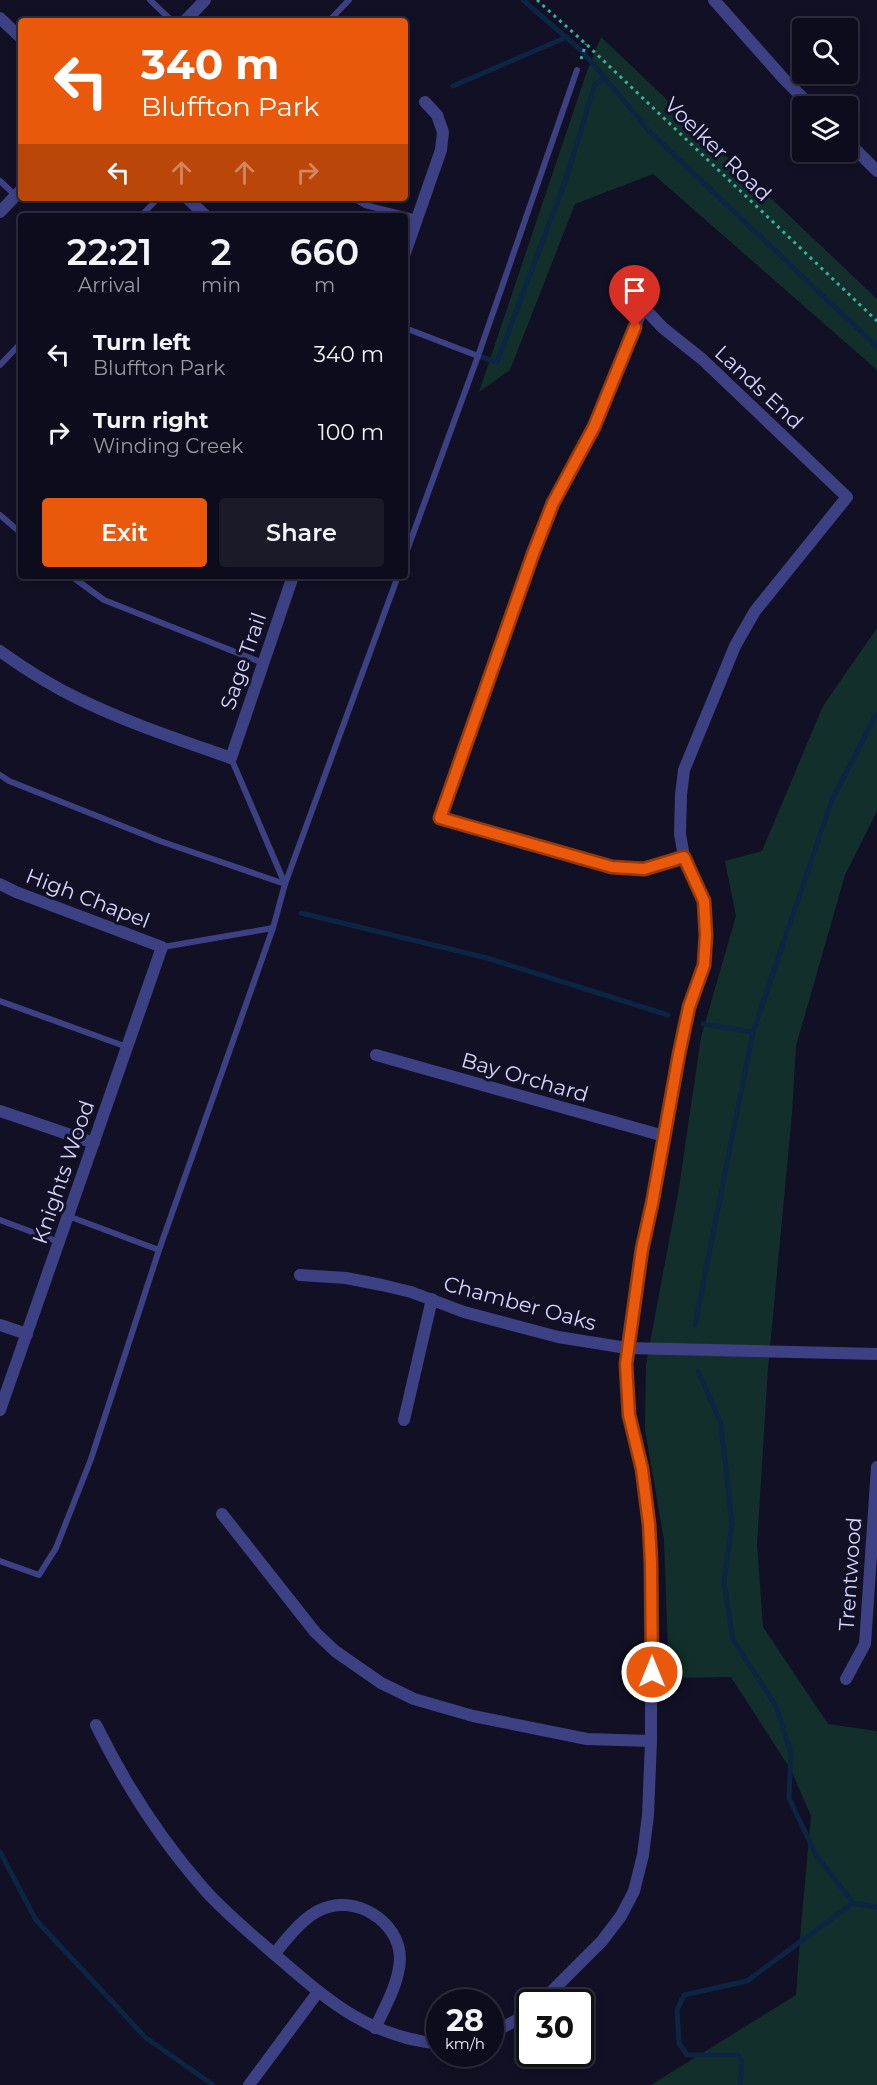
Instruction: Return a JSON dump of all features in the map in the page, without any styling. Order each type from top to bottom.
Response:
[{"type":"street","points":[[188,18],[205,0]]},
{"type":"street","points":[[714,0],[802,96]]},
{"type":"street","points":[[0,18],[18,35]]},
{"type":"street","points":[[408,244],[441,150],[443,132],[437,115],[425,102]]},
{"type":"street","points":[[858,152],[877,171]]},
{"type":"street","points":[[0,212],[18,193]]},
{"type":"street","points":[[190,201],[203,213]]},
{"type":"street","name":"Lands End","points":[[644,307],[663,328],[702,359],[847,497],[754,611],[735,646],[684,770],[680,834],[684,857],[644,869],[612,867],[440,818],[553,503],[594,427],[644,307]]},
{"type":"street","name":"Sage Trail","points":[[231,759],[292,579]]},
{"type":"street","points":[[0,651],[26,669],[79,699],[231,759]]},
{"type":"street","points":[[554,1989],[602,1941],[621,1916],[634,1891],[643,1855],[648,1815],[651,1741],[651,1563],[645,1486],[629,1415],[627,1348],[642,1249],[679,1054],[689,1007],[704,965],[706,935],[704,901],[684,857]]},
{"type":"street","name":"High Chapel","points":[[0,884],[162,947]]},
{"type":"street","name":"Knights Wood","points":[[0,1410],[162,947]]},
{"type":"street","name":"Bay Orchard","points":[[376,1055],[664,1136]]},
{"type":"street","points":[[0,1112],[94,1143]]},
{"type":"street","name":"Chamber Oaks","points":[[300,1275],[346,1278],[411,1292],[464,1312],[558,1337],[627,1348],[877,1354]]},
{"type":"street","points":[[404,1420],[432,1299]]},
{"type":"street","points":[[0,1325],[27,1334]]},
{"type":"street","name":"Trentwood","points":[[846,1679],[865,1644],[877,1467]]},
{"type":"street","points":[[222,1514],[315,1632],[335,1651],[381,1683],[414,1699],[473,1716],[587,1739],[651,1741]]},
{"type":"street","points":[[96,1725],[135,1797],[167,1844],[205,1890],[234,1920],[318,1992],[352,2016],[399,2038],[426,2042]]},
{"type":"street","points":[[274,1954],[305,1919],[322,1909],[339,1905],[356,1906],[368,1910],[393,1934],[400,1959],[393,1989],[375,2028]]},
{"type":"street","points":[[249,2085],[318,1992]]},
{"type":"lane","points":[[150,0],[169,18]]},
{"type":"lane","points":[[332,18],[349,0]]},
{"type":"lane","points":[[408,548],[478,356],[577,70]]},
{"type":"lane","points":[[0,181],[18,193]]},
{"type":"lane","points":[[144,213],[155,201]]},
{"type":"lane","points":[[358,201],[397,213]]},
{"type":"lane","points":[[408,216],[417,218]]},
{"type":"lane","points":[[408,329],[478,356]]},
{"type":"lane","points":[[0,365],[18,346]]},
{"type":"lane","points":[[0,514],[18,531]]},
{"type":"lane","points":[[75,579],[104,600],[263,663]]},
{"type":"lane","points":[[0,1561],[39,1575],[56,1548],[91,1459],[159,1250],[273,928],[285,884],[397,579]]},
{"type":"lane","points":[[231,759],[285,884]]},
{"type":"lane","points":[[0,775],[9,781],[160,841],[285,884]]},
{"type":"lane","points":[[162,947],[273,928]]},
{"type":"lane","points":[[0,1001],[127,1047]]},
{"type":"lane","points":[[68,1216],[159,1250]]},
{"type":"lane","points":[[0,1220],[59,1242]]},
{"type":"path","name":"Voelker Road","points":[[537,0],[877,321]]},
{"type":"path","points":[[577,70],[586,44]]},
{"type":"green space","points":[[601,37],[877,299],[877,370],[653,174],[575,204],[510,370],[479,392],[587,71]]},
{"type":"green space","points":[[877,628],[877,811],[845,875],[796,1046],[792,1114],[768,1368],[757,1545],[763,1627],[828,1724],[877,1731],[877,2085],[651,2085],[796,1995],[811,1816],[791,1770],[731,1677],[669,1678],[664,1540],[645,1430],[646,1364],[679,1188],[701,1037],[736,916],[725,861],[762,851],[823,706]]},
{"type":"waterway","points":[[523,0],[583,52],[650,132],[877,347]]},
{"type":"waterway","points":[[453,86],[567,37]]},
{"type":"waterway","points":[[478,356],[497,362],[565,182],[595,84],[604,79]]},
{"type":"waterway","points":[[695,1325],[753,1032],[832,800],[877,713]]},
{"type":"waterway","points":[[301,913],[487,958],[668,1015]]},
{"type":"waterway","points":[[703,1024],[753,1032]]},
{"type":"waterway","points":[[698,1371],[721,1424],[732,1524],[724,1582],[733,1640],[776,1706],[791,1753],[789,1798],[816,1855],[853,1903],[877,1907]]},
{"type":"waterway","points":[[0,1852],[36,1920],[145,2037],[213,2085]]},
{"type":"waterway","points":[[740,2085],[742,2063],[738,2055],[687,2055],[679,2043],[677,2010],[684,1995],[747,1981],[853,1903]]},
{"type":"route","points":[[635,327],[594,427],[553,503],[440,818],[599,865],[644,869],[684,857],[704,901],[706,935],[704,965],[689,1007],[679,1054],[642,1249],[627,1348],[629,1415],[642,1469],[649,1524],[652,1672]]}]
